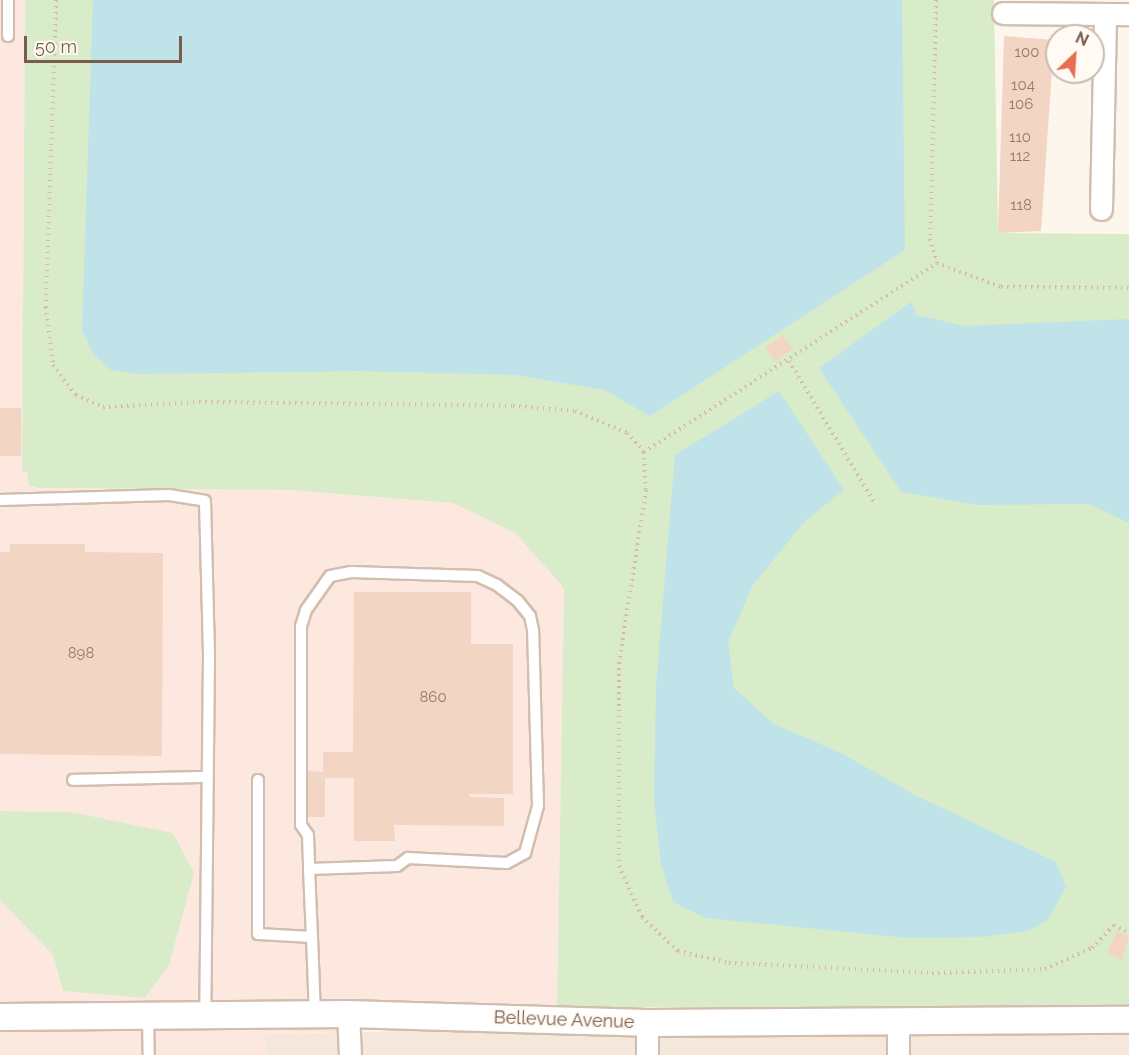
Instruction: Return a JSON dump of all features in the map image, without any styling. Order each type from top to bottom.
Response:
[{"type":"street","points":[[1003,13],[1129,14]]},
{"type":"street","points":[[1101,209],[1106,14]]},
{"type":"street","points":[[348,1014],[350,1055]]},
{"type":"street","name":"Bellevue Avenue","points":[[0,1017],[348,1014],[647,1023],[1129,1020]]},
{"type":"street","points":[[898,1022],[898,1055]]},
{"type":"street","points":[[647,1023],[647,1055]]},
{"type":"lane","points":[[8,0],[8,36]]},
{"type":"lane","points":[[0,500],[169,495],[205,501],[207,777],[205,1015]]},
{"type":"lane","points":[[309,869],[397,866],[408,858],[507,863],[525,853],[537,806],[533,630],[530,616],[518,601],[497,585],[478,576],[351,572],[330,576],[315,594],[301,626],[301,825],[308,835],[309,869],[315,1015]]},
{"type":"lane","points":[[73,780],[207,777]]},
{"type":"lane","points":[[258,780],[258,934],[312,937]]},
{"type":"lane","points":[[148,1015],[149,1055]]},
{"type":"path","points":[[936,0],[930,239],[937,263]]},
{"type":"path","points":[[937,263],[1001,287],[1129,288]]},
{"type":"path","points":[[644,452],[789,361],[937,263]]},
{"type":"path","points":[[789,361],[876,505]]},
{"type":"shaded area","points":[[0,0],[25,0],[22,471],[28,472],[33,488],[289,490],[453,503],[515,533],[564,588],[557,1007],[358,1000],[0,1005],[0,900],[53,955],[63,991],[71,812],[0,811]]},
{"type":"shaded area","points":[[338,1026],[338,1032],[264,1034],[267,1055],[0,1055],[0,1029]]},
{"type":"shaded area","points":[[489,1029],[636,1035],[636,1055],[361,1055],[360,1032]]},
{"type":"shaded area","points":[[338,1032],[339,1055],[264,1055],[263,1035]]},
{"type":"shaded area","points":[[909,1032],[1129,1032],[1129,1055],[909,1055]]},
{"type":"shaded area","points":[[658,1034],[887,1034],[887,1055],[658,1055]]},
{"type":"green space","points":[[25,0],[994,0],[998,233],[1129,234],[1129,1007],[557,1007],[564,588],[515,533],[453,503],[289,490],[36,488],[29,485],[27,472],[22,471]]},
{"type":"green space","points":[[0,811],[71,812],[173,833],[194,873],[169,965],[145,998],[63,991],[53,955],[0,900]]},
{"type":"water","points":[[93,0],[902,0],[905,250],[650,416],[604,390],[515,375],[357,371],[138,374],[111,370],[93,354],[82,329]]},
{"type":"water","points":[[911,302],[916,315],[965,326],[1129,319],[1129,523],[1089,504],[978,505],[901,492],[819,368]]},
{"type":"water","points":[[779,391],[844,490],[806,520],[753,585],[728,642],[734,688],[774,724],[841,753],[915,795],[1056,862],[1066,887],[1048,920],[1028,931],[984,937],[907,938],[706,918],[673,902],[661,865],[654,799],[656,685],[675,455]]},
{"type":"building","points":[[1004,36],[1045,39],[1045,84],[1051,84],[1041,231],[998,233]]},
{"type":"building","points":[[783,335],[793,349],[775,362],[765,348]]},
{"type":"building","points":[[0,408],[21,408],[21,456],[0,456]]},
{"type":"building","points":[[10,544],[85,544],[85,552],[163,553],[162,756],[0,754],[0,552],[10,552]]},
{"type":"building","points":[[354,592],[471,592],[471,644],[513,644],[513,794],[469,794],[470,797],[504,798],[504,826],[394,825],[395,841],[354,841],[354,778],[325,778],[325,817],[305,817],[305,771],[323,772],[323,752],[353,752]]},
{"type":"building","points":[[1117,931],[1129,936],[1122,960],[1107,953]]}]
